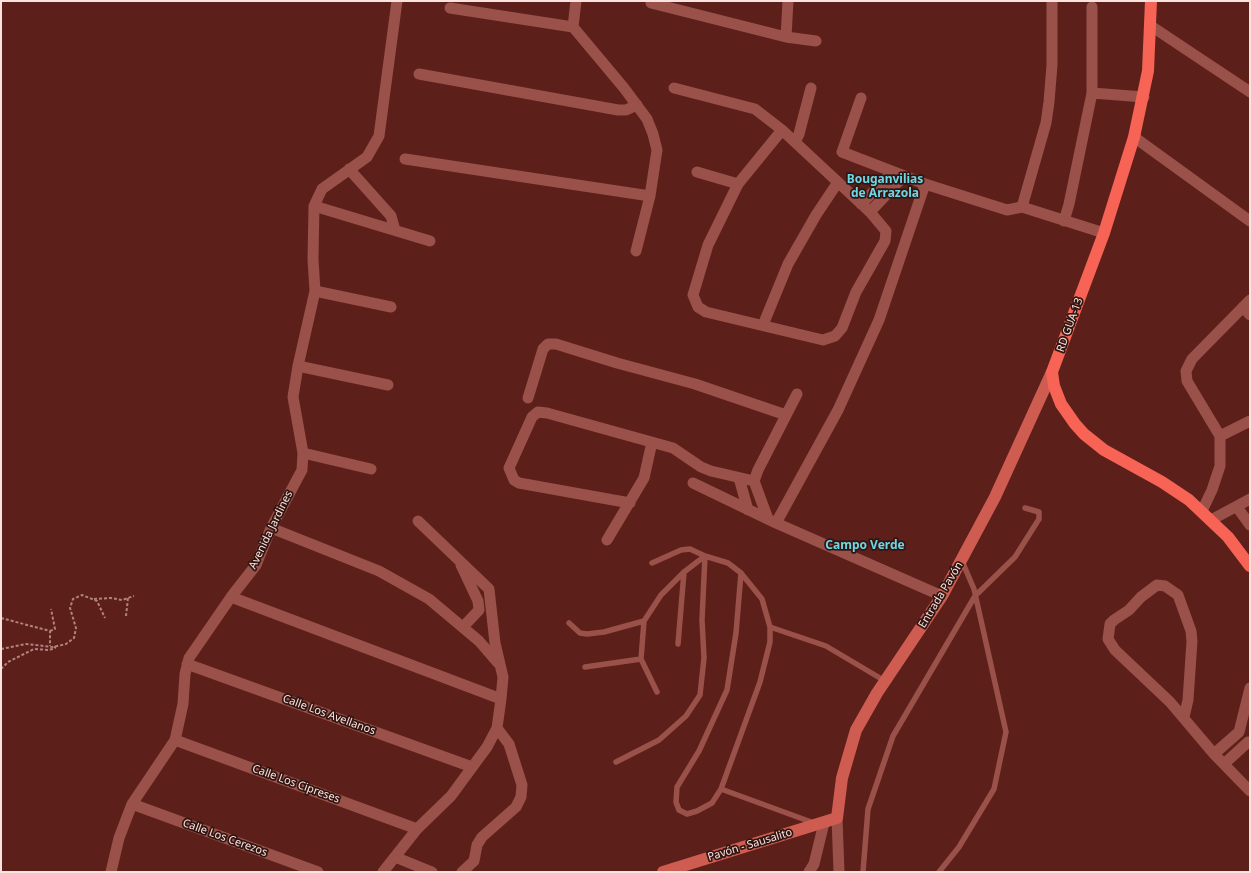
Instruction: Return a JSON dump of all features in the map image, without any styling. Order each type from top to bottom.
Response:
[{"type":"main road","name":"RD GUA-13","points":[[1052,372],[1104,233],[1134,137],[1144,97],[1148,71],[1151,1]]},
{"type":"main road","points":[[1052,372],[1054,386],[1061,404],[1084,434],[1104,450],[1178,492],[1202,511],[1238,548],[1250,566]]},
{"type":"street","points":[[395,230],[391,216],[349,170],[367,157],[379,136],[397,1]]},
{"type":"street","points":[[573,28],[576,1]]},
{"type":"street","points":[[786,36],[788,1]]},
{"type":"street","points":[[1022,207],[1046,123],[1050,102],[1052,65],[1052,1]]},
{"type":"street","points":[[651,3],[786,36],[816,41]]},
{"type":"street","points":[[1064,221],[1069,204],[1092,93],[1092,7]]},
{"type":"street","points":[[450,8],[573,28],[624,88],[649,124],[657,150],[650,196],[636,251]]},
{"type":"street","points":[[1151,26],[1250,92]]},
{"type":"street","points":[[419,74],[618,110],[626,110],[637,105]]},
{"type":"street","points":[[674,88],[755,108],[782,130],[838,182],[886,231],[885,242],[856,292],[842,328],[835,336],[823,340],[706,312],[698,307],[693,295],[708,245],[738,184],[782,130]]},
{"type":"street","points":[[794,142],[799,134],[812,88]]},
{"type":"street","points":[[1092,93],[1144,97]]},
{"type":"street","points":[[861,98],[842,152],[925,184],[1007,210],[1022,207],[1104,233]]},
{"type":"street","points":[[1134,137],[1250,221]]},
{"type":"street","points":[[405,159],[650,196]]},
{"type":"street","name":"Avenida Jardines","points":[[111,872],[119,838],[132,804],[175,740],[183,704],[187,664],[230,597],[256,565],[271,528],[302,470],[303,452],[294,397],[298,366],[316,291],[313,259],[314,206],[319,194],[327,185],[349,170]]},
{"type":"street","points":[[697,172],[738,184]]},
{"type":"street","points":[[865,208],[893,172]]},
{"type":"street","points":[[865,208],[904,176]]},
{"type":"street","points":[[763,325],[788,264],[816,215],[838,182]]},
{"type":"street","points":[[772,521],[838,410],[879,320],[925,184]]},
{"type":"street","points":[[314,206],[430,241]]},
{"type":"street","points":[[316,291],[391,307]]},
{"type":"street","points":[[1202,511],[1212,490],[1220,466],[1220,436],[1187,381],[1186,372],[1192,359],[1248,307]]},
{"type":"street","points":[[528,398],[543,349],[548,344],[556,344],[617,363],[695,384],[786,415]]},
{"type":"street","points":[[298,366],[388,385]]},
{"type":"street","name":"Entrada Pavón","points":[[836,818],[842,778],[856,730],[867,708],[942,596],[962,560],[996,497],[1052,372]]},
{"type":"street","points":[[772,521],[754,481],[796,394]]},
{"type":"street","points":[[630,503],[519,483],[514,480],[510,468],[535,414],[547,413],[673,448],[701,467],[711,471],[754,481]]},
{"type":"street","points":[[1220,436],[1250,421]]},
{"type":"street","points":[[607,540],[644,478],[652,442]]},
{"type":"street","points":[[303,452],[371,469]]},
{"type":"street","points":[[739,478],[748,510]]},
{"type":"street","points":[[692,484],[942,596]]},
{"type":"street","points":[[1211,520],[1250,499]]},
{"type":"street","points":[[1237,507],[1250,525]]},
{"type":"street","points":[[383,872],[417,829],[451,796],[487,747],[497,728],[501,699],[503,677],[495,643],[489,589],[458,557],[418,521]]},
{"type":"street","points":[[271,528],[379,571],[429,599],[479,641],[499,664]]},
{"type":"street","points":[[458,557],[478,601],[478,610],[463,627]]},
{"type":"street","points":[[1184,717],[1188,700],[1192,641],[1191,632],[1178,596],[1165,586],[1157,585],[1141,597],[1129,610],[1110,624],[1108,639],[1115,650],[1170,702],[1214,754],[1250,791]]},
{"type":"street","points":[[230,597],[501,699]]},
{"type":"street","name":"Calle Los Avellanos","points":[[187,664],[472,767]]},
{"type":"street","points":[[1214,754],[1239,732],[1250,688]]},
{"type":"street","points":[[462,872],[474,861],[477,845],[482,837],[516,807],[521,797],[522,785],[509,744],[497,728]]},
{"type":"street","points":[[1224,764],[1249,742],[1239,732]]},
{"type":"street","name":"Calle Los Cipreses","points":[[175,740],[417,829]]},
{"type":"street","name":"Calle Los Cerezos","points":[[132,804],[318,872]]},
{"type":"street","points":[[836,818],[839,872]]},
{"type":"street","name":"Pavón - Sausalito","points":[[663,872],[821,824],[836,818]]},
{"type":"street","points":[[809,872],[814,864],[821,824]]},
{"type":"street","points":[[395,857],[432,872]]},
{"type":"lane","points":[[863,872],[868,809],[893,736],[975,596],[1015,557],[1039,519],[1039,512],[1025,508]]},
{"type":"lane","points":[[652,563],[681,550],[690,549],[705,556],[728,563],[741,573],[762,599],[770,627],[770,642],[760,682],[721,789],[712,803],[698,811],[686,814],[679,810],[676,802],[677,787],[699,751],[727,690],[741,573]]},
{"type":"lane","points":[[657,692],[641,659],[644,621],[660,595],[684,572],[705,556]]},
{"type":"lane","points":[[616,762],[659,740],[686,716],[700,695],[704,658],[702,620],[705,556]]},
{"type":"lane","points":[[939,872],[959,847],[994,789],[1006,732],[975,596],[962,560]]},
{"type":"lane","points":[[678,644],[684,572]]},
{"type":"lane","points":[[569,623],[580,633],[587,634],[604,632],[644,621]]},
{"type":"lane","points":[[770,627],[826,646],[885,681]]},
{"type":"lane","points":[[585,667],[641,659]]},
{"type":"lane","points":[[721,789],[821,824]]},
{"type":"path","points":[[1,648],[26,644],[55,646],[66,644],[74,638],[76,628],[70,608],[74,599],[82,595],[97,601],[105,618]]},
{"type":"path","points":[[92,599],[128,598],[134,596]]},
{"type":"path","points":[[126,616],[128,598]]},
{"type":"path","points":[[1,618],[50,630],[55,629],[51,609]]},
{"type":"path","points":[[50,630],[50,646]]},
{"type":"path","points":[[1,669],[8,662],[34,650],[49,650],[55,648],[55,646]]},
{"type":"district","name":"Bouganvilias de Arrazola","points":[[885,187]]},
{"type":"district","name":"Campo Verde","points":[[865,546]]}]
